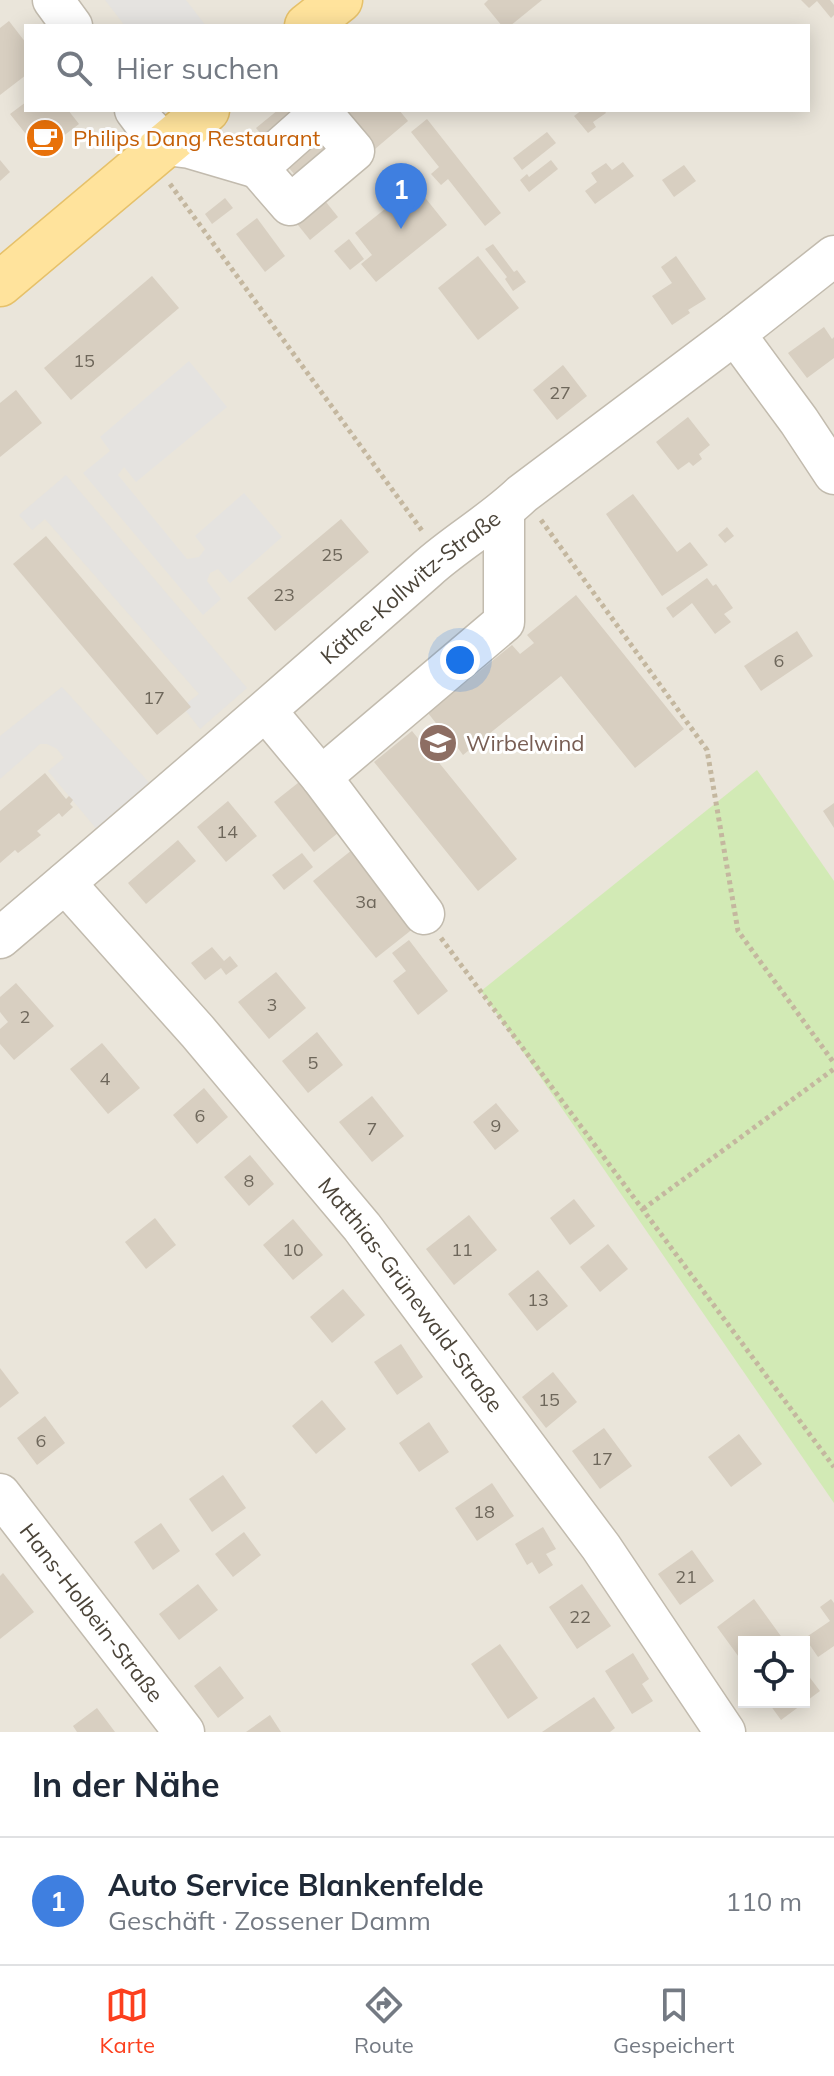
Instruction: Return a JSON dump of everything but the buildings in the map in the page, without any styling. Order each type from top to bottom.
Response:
[{"type":"main road","points":[[310,24],[340,0]]},
{"type":"main road","points":[[0,284],[166,161],[205,112]]},
{"type":"street","points":[[53,0],[71,24]]},
{"type":"street","points":[[136,112],[166,161],[190,148],[258,168],[320,112]]},
{"type":"street","name":"Käthe-Kollwitz-Straße","points":[[0,938],[441,557],[834,256]]},
{"type":"street","points":[[735,334],[834,474]]},
{"type":"street","points":[[321,777],[504,622],[513,503]]},
{"type":"street","points":[[266,711],[321,777],[424,914]]},
{"type":"street","name":"Matthias-Grünewald-Straße","points":[[65,883],[198,1032],[362,1227],[601,1547],[725,1732]]},
{"type":"street","name":"Hans-Holbein-Straße","points":[[0,1494],[184,1732]]},
{"type":"path","points":[[166,161],[441,557]]},
{"type":"path","points":[[513,503],[707,750],[738,931],[834,1066],[643,1209]]},
{"type":"path","points":[[424,914],[834,1467]]},
{"type":"shaded area","points":[[0,0],[834,0],[834,1732],[0,1732]]},
{"type":"shaded area","points":[[105,0],[186,0],[204,24],[123,24]]},
{"type":"shaded area","points":[[189,361],[227,407],[136,482],[124,467],[118,475],[187,559],[199,557],[205,549],[195,536],[244,493],[282,537],[230,583],[218,569],[210,573],[207,581],[221,599],[203,615],[83,473],[110,451],[100,437]]},
{"type":"shaded area","points":[[66,475],[247,688],[200,729],[186,711],[187,703],[199,694],[45,519],[32,530],[19,515]]},
{"type":"shaded area","points":[[62,687],[154,788],[99,832],[48,771],[64,758],[57,749],[40,744],[0,779],[0,736]]},
{"type":"green space","points":[[757,770],[834,881],[834,1503],[481,991]]},
{"type":"place","name":"Philips Dang Restaurant","points":[[45,138]]},
{"type":"place","name":"Auto Service Blankenfelde","points":[[401,229]]},
{"type":"place","name":"Wirbelwind","points":[[438,743]]}]
